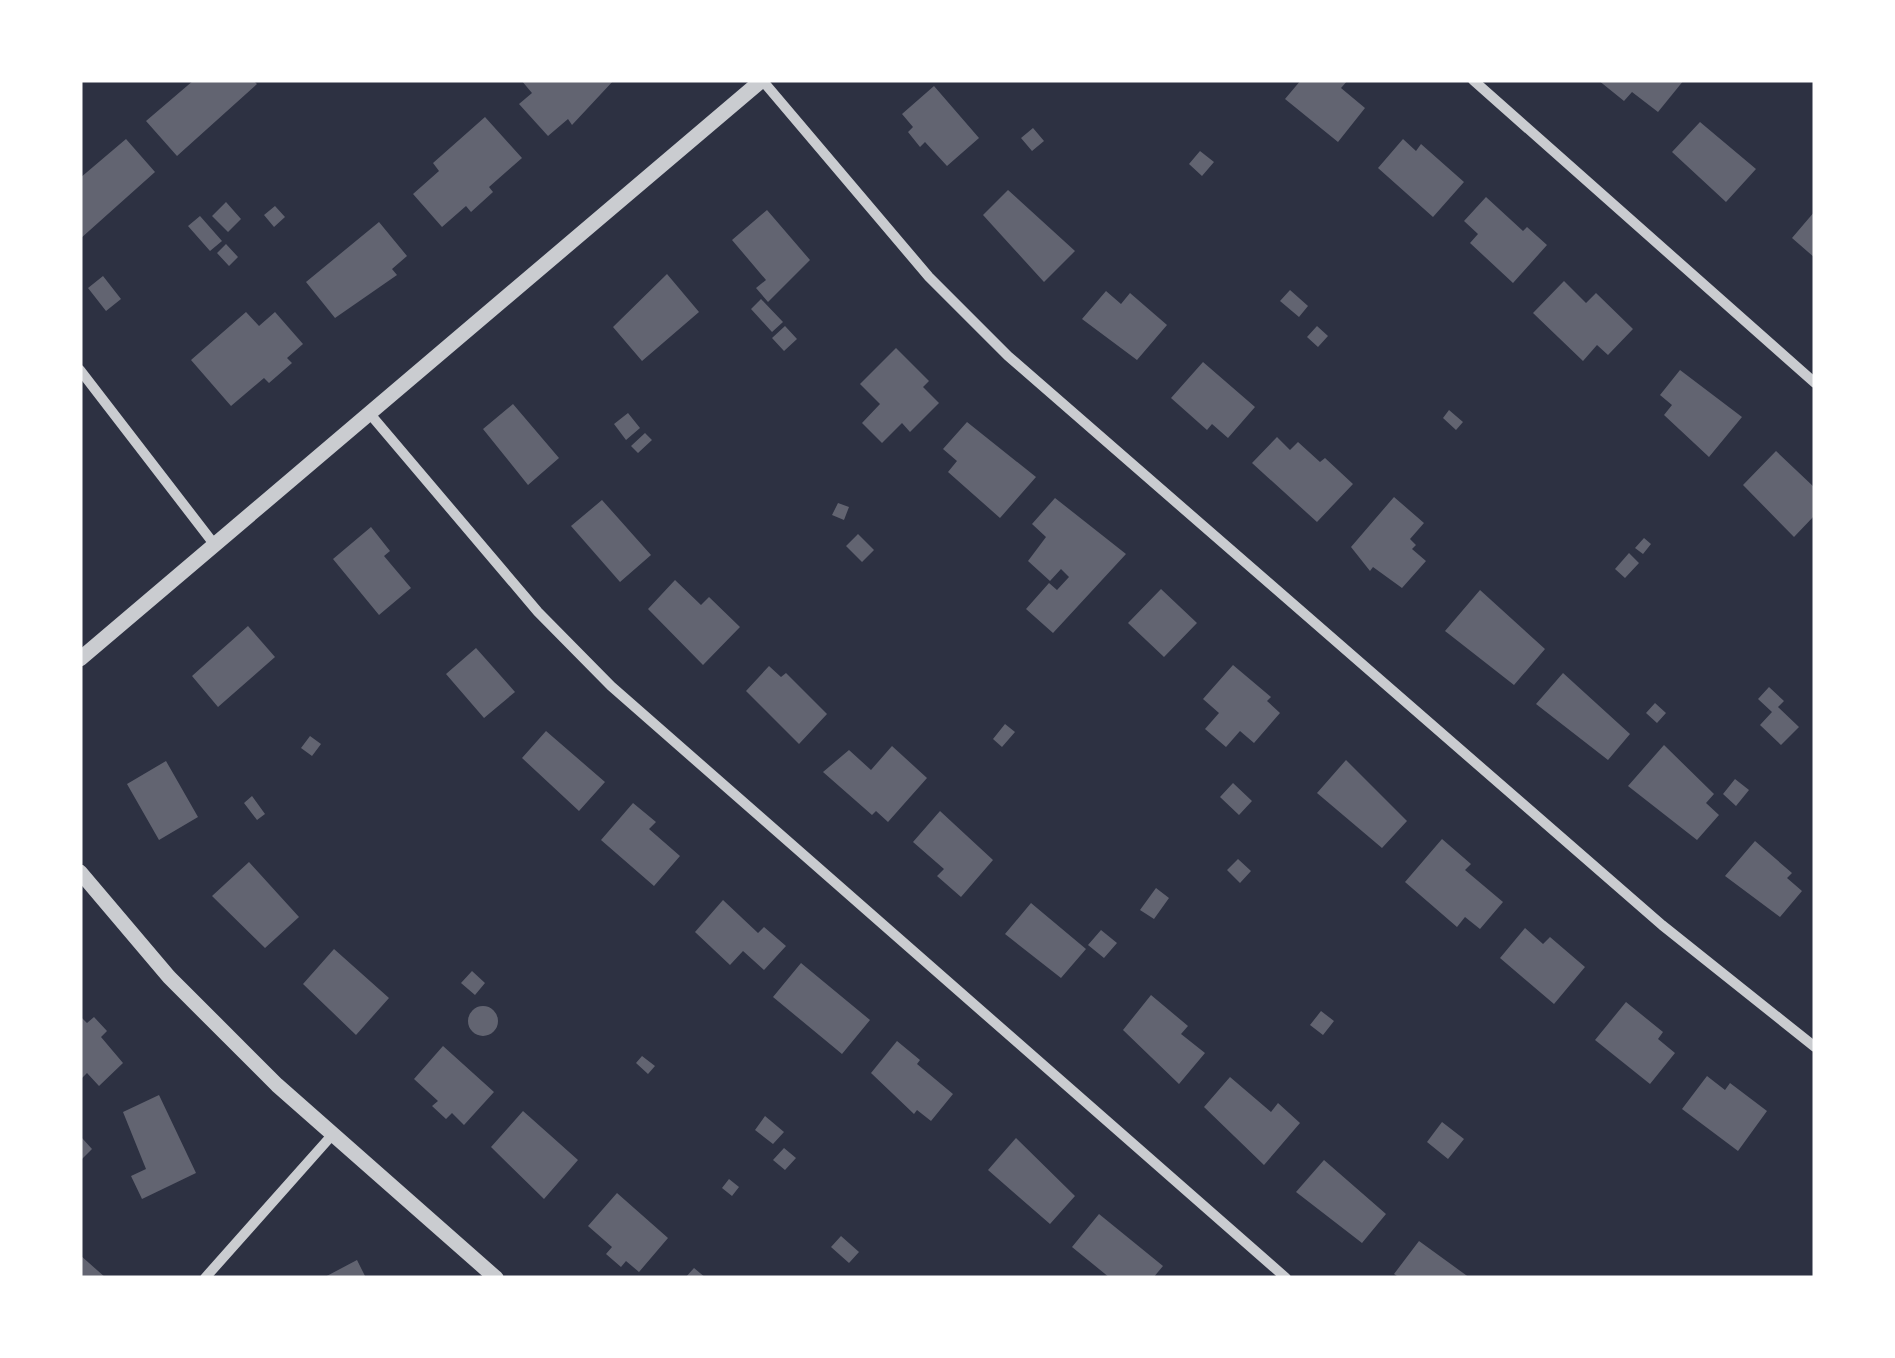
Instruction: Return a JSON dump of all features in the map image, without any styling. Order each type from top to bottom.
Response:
[{"type":"street","points":[[80,658],[762,80],[929,277],[1008,356],[1662,925],[1815,1047]]},
{"type":"street","points":[[1473,80],[1815,383]]},
{"type":"street","points":[[80,370],[214,544]]},
{"type":"street","points":[[370,414],[538,612],[611,686],[1286,1278]]},
{"type":"street","points":[[80,872],[169,977],[333,1134],[496,1278]]},
{"type":"street","points":[[205,1278],[333,1134]]},
{"type":"building","points":[[194,80],[253,80],[257,84],[177,156],[146,121]]},
{"type":"building","points":[[521,80],[614,80],[572,125],[568,119],[548,136],[519,104],[532,93]]},
{"type":"building","points":[[1301,80],[1348,80],[1341,88],[1365,108],[1338,142],[1285,99]]},
{"type":"building","points":[[1598,80],[1684,80],[1658,112],[1632,92],[1624,101]]},
{"type":"building","points":[[934,86],[979,138],[947,166],[925,142],[920,147],[908,132],[913,127],[902,114]]},
{"type":"building","points":[[485,117],[522,158],[489,187],[493,192],[471,212],[466,206],[442,227],[413,194],[439,171],[433,163]]},
{"type":"building","points":[[1700,122],[1756,169],[1726,202],[1672,152]]},
{"type":"building","points":[[1033,128],[1044,141],[1032,151],[1021,138]]},
{"type":"building","points":[[126,139],[155,172],[80,239],[80,178]]},
{"type":"building","points":[[1403,139],[1416,151],[1421,144],[1464,182],[1433,217],[1378,168]]},
{"type":"building","points":[[1200,151],[1214,162],[1202,176],[1189,164]]},
{"type":"building","points":[[1008,190],[1075,251],[1044,282],[983,215]]},
{"type":"building","points":[[1486,197],[1523,231],[1527,227],[1547,245],[1513,283],[1470,243],[1478,234],[1464,221]]},
{"type":"building","points":[[226,202],[241,219],[228,232],[212,216]]},
{"type":"building","points":[[275,206],[285,217],[274,227],[264,215]]},
{"type":"building","points":[[767,210],[810,260],[768,302],[756,288],[766,280],[732,240]]},
{"type":"building","points":[[1815,211],[1815,258],[1792,238]]},
{"type":"building","points":[[200,216],[222,241],[210,251],[188,226]]},
{"type":"building","points":[[379,222],[407,256],[392,269],[397,275],[335,318],[306,282]]},
{"type":"building","points":[[226,244],[238,257],[229,266],[217,253]]},
{"type":"building","points":[[667,274],[699,312],[642,361],[613,327]]},
{"type":"building","points":[[103,276],[121,299],[106,311],[88,288]]},
{"type":"building","points":[[1564,281],[1586,303],[1596,293],[1633,329],[1608,355],[1597,345],[1583,361],[1533,313]]},
{"type":"building","points":[[1290,290],[1308,306],[1299,317],[1280,301]]},
{"type":"building","points":[[1106,291],[1121,304],[1130,293],[1167,325],[1137,360],[1082,319]]},
{"type":"building","points":[[761,299],[783,322],[772,332],[751,309]]},
{"type":"building","points":[[246,312],[259,326],[275,312],[303,344],[287,358],[292,363],[269,383],[264,378],[231,406],[191,360]]},
{"type":"building","points":[[785,326],[797,339],[784,351],[772,338]]},
{"type":"building","points":[[1317,326],[1328,336],[1318,347],[1307,337]]},
{"type":"building","points":[[896,348],[929,381],[923,387],[939,403],[910,432],[902,423],[882,443],[862,423],[880,404],[860,384]]},
{"type":"building","points":[[1203,362],[1255,407],[1228,438],[1212,424],[1207,430],[1171,398]]},
{"type":"building","points":[[1680,370],[1742,417],[1709,457],[1664,415],[1672,405],[1660,395]]},
{"type":"building","points":[[513,404],[559,458],[528,485],[483,429]]},
{"type":"building","points":[[1449,410],[1463,422],[1456,430],[1443,418]]},
{"type":"building","points":[[628,413],[640,428],[626,440],[614,424]]},
{"type":"building","points":[[967,422],[1036,477],[1000,518],[948,472],[957,461],[943,449]]},
{"type":"building","points":[[645,433],[652,440],[638,453],[631,446]]},
{"type":"building","points":[[1277,437],[1290,450],[1298,442],[1320,462],[1325,458],[1353,484],[1317,522],[1252,463]]},
{"type":"building","points":[[1776,451],[1815,488],[1815,515],[1794,537],[1743,485]]},
{"type":"building","points":[[1394,497],[1424,523],[1410,539],[1416,545],[1412,549],[1426,561],[1402,588],[1373,567],[1370,571],[1351,547]]},
{"type":"building","points":[[1055,498],[1126,554],[1053,633],[1026,609],[1049,583],[1057,590],[1069,577],[1061,569],[1050,581],[1028,561],[1046,537],[1032,524]]},
{"type":"building","points":[[602,500],[651,555],[620,582],[571,526]]},
{"type":"building","points":[[838,503],[849,507],[844,520],[832,515]]},
{"type":"building","points":[[371,527],[390,551],[384,556],[411,588],[379,615],[333,559]]},
{"type":"building","points":[[858,534],[874,550],[862,562],[846,546]]},
{"type":"building","points":[[1644,538],[1651,544],[1643,554],[1635,548]]},
{"type":"building","points":[[1629,553],[1639,563],[1625,578],[1615,569]]},
{"type":"building","points":[[675,580],[701,605],[709,597],[740,627],[703,665],[648,609]]},
{"type":"building","points":[[1161,589],[1197,623],[1164,657],[1128,623]]},
{"type":"building","points":[[1480,590],[1545,649],[1514,685],[1445,631]]},
{"type":"building","points":[[248,626],[275,657],[218,707],[192,676]]},
{"type":"building","points":[[476,648],[515,692],[484,718],[446,674]]},
{"type":"building","points":[[1233,665],[1271,697],[1267,701],[1280,713],[1254,743],[1240,731],[1226,747],[1205,729],[1219,713],[1203,699]]},
{"type":"building","points":[[769,666],[781,677],[786,673],[827,714],[799,744],[746,691]]},
{"type":"building","points":[[1563,673],[1630,734],[1608,760],[1536,704]]},
{"type":"building","points":[[1769,687],[1784,701],[1778,707],[1799,727],[1781,745],[1760,725],[1772,712],[1758,699]]},
{"type":"building","points":[[1655,703],[1666,713],[1657,723],[1646,713]]},
{"type":"building","points":[[1005,724],[1015,732],[1002,747],[993,739]]},
{"type":"building","points":[[546,731],[605,782],[579,811],[522,758]]},
{"type":"building","points":[[310,736],[321,744],[312,756],[301,748]]},
{"type":"building","points":[[1664,745],[1714,794],[1706,803],[1719,815],[1697,840],[1628,786]]},
{"type":"building","points":[[892,746],[927,778],[888,822],[876,811],[872,815],[823,772],[849,750],[871,770]]},
{"type":"building","points":[[1346,760],[1407,821],[1382,848],[1317,793]]},
{"type":"building","points":[[166,761],[198,817],[159,840],[127,784]]},
{"type":"building","points":[[1735,779],[1749,790],[1736,806],[1723,794]]},
{"type":"building","points":[[1233,783],[1252,801],[1239,815],[1220,797]]},
{"type":"building","points":[[252,796],[265,814],[257,820],[244,803]]},
{"type":"building","points":[[633,803],[656,822],[649,829],[680,856],[654,886],[601,840]]},
{"type":"building","points":[[940,811],[993,860],[961,897],[937,876],[944,869],[913,842]]},
{"type":"building","points":[[1442,839],[1471,864],[1465,870],[1503,902],[1480,929],[1465,917],[1457,927],[1405,882]]},
{"type":"building","points":[[1755,841],[1792,873],[1787,878],[1802,891],[1780,917],[1725,876]]},
{"type":"building","points":[[1238,859],[1251,871],[1240,883],[1227,870]]},
{"type":"building","points":[[249,862],[299,917],[265,948],[212,896]]},
{"type":"building","points":[[1156,888],[1169,898],[1154,919],[1140,910]]},
{"type":"building","points":[[723,900],[758,933],[764,927],[786,946],[764,970],[743,951],[730,965],[695,932]]},
{"type":"building","points":[[1031,903],[1086,949],[1061,978],[1005,934]]},
{"type":"building","points":[[1525,928],[1543,944],[1550,937],[1585,967],[1554,1004],[1500,958]]},
{"type":"building","points":[[1101,930],[1117,943],[1104,958],[1088,945]]},
{"type":"building","points":[[334,949],[389,998],[356,1035],[303,984]]},
{"type":"building","points":[[801,963],[870,1020],[842,1054],[773,997]]},
{"type":"building","points":[[472,971],[485,983],[475,995],[461,983]]},
{"type":"building","points":[[1151,995],[1188,1026],[1181,1034],[1205,1053],[1179,1084],[1123,1030]]},
{"type":"building","points":[[1626,1002],[1663,1032],[1658,1039],[1675,1053],[1650,1084],[1595,1040]]},
{"type":"building","points":[[483,1006],[497,1015],[498,1021],[489,1035],[483,1036],[469,1027],[468,1021],[477,1007]]},
{"type":"building","points":[[1321,1011],[1334,1021],[1323,1035],[1310,1025]]},
{"type":"building","points":[[80,1016],[87,1023],[94,1017],[107,1031],[101,1037],[123,1063],[99,1086],[87,1073],[80,1080]]},
{"type":"building","points":[[897,1041],[953,1094],[931,1121],[917,1110],[914,1114],[871,1073]]},
{"type":"building","points":[[443,1046],[494,1092],[464,1125],[452,1113],[446,1119],[432,1106],[438,1101],[414,1079]]},
{"type":"building","points":[[642,1056],[655,1066],[648,1074],[636,1063]]},
{"type":"building","points":[[1707,1076],[1725,1090],[1730,1083],[1767,1111],[1738,1151],[1682,1109]]},
{"type":"building","points":[[1230,1077],[1271,1112],[1278,1103],[1300,1123],[1264,1165],[1204,1107]]},
{"type":"building","points":[[159,1095],[196,1173],[142,1199],[131,1176],[146,1169],[123,1112]]},
{"type":"building","points":[[523,1111],[578,1160],[544,1199],[491,1147]]},
{"type":"building","points":[[765,1116],[784,1132],[773,1144],[755,1130]]},
{"type":"building","points":[[1442,1122],[1464,1139],[1448,1159],[1427,1142]]},
{"type":"building","points":[[1016,1138],[1075,1196],[1050,1224],[988,1170]]},
{"type":"building","points":[[80,1140],[92,1149],[80,1161]]},
{"type":"building","points":[[784,1148],[796,1158],[785,1170],[773,1160]]},
{"type":"building","points":[[1324,1160],[1386,1214],[1362,1243],[1296,1192]]},
{"type":"building","points":[[729,1179],[739,1187],[732,1196],[722,1188]]},
{"type":"building","points":[[617,1193],[668,1238],[639,1272],[626,1261],[621,1267],[606,1254],[612,1247],[588,1226]]},
{"type":"building","points":[[1099,1214],[1163,1266],[1153,1278],[1110,1278],[1072,1247]]},
{"type":"building","points":[[841,1236],[859,1252],[849,1263],[831,1247]]},
{"type":"building","points":[[1419,1241],[1470,1278],[1400,1278],[1394,1274]]},
{"type":"building","points":[[80,1255],[106,1278],[80,1278]]},
{"type":"building","points":[[357,1260],[366,1278],[323,1278]]},
{"type":"building","points":[[694,1268],[706,1278],[685,1278]]}]
